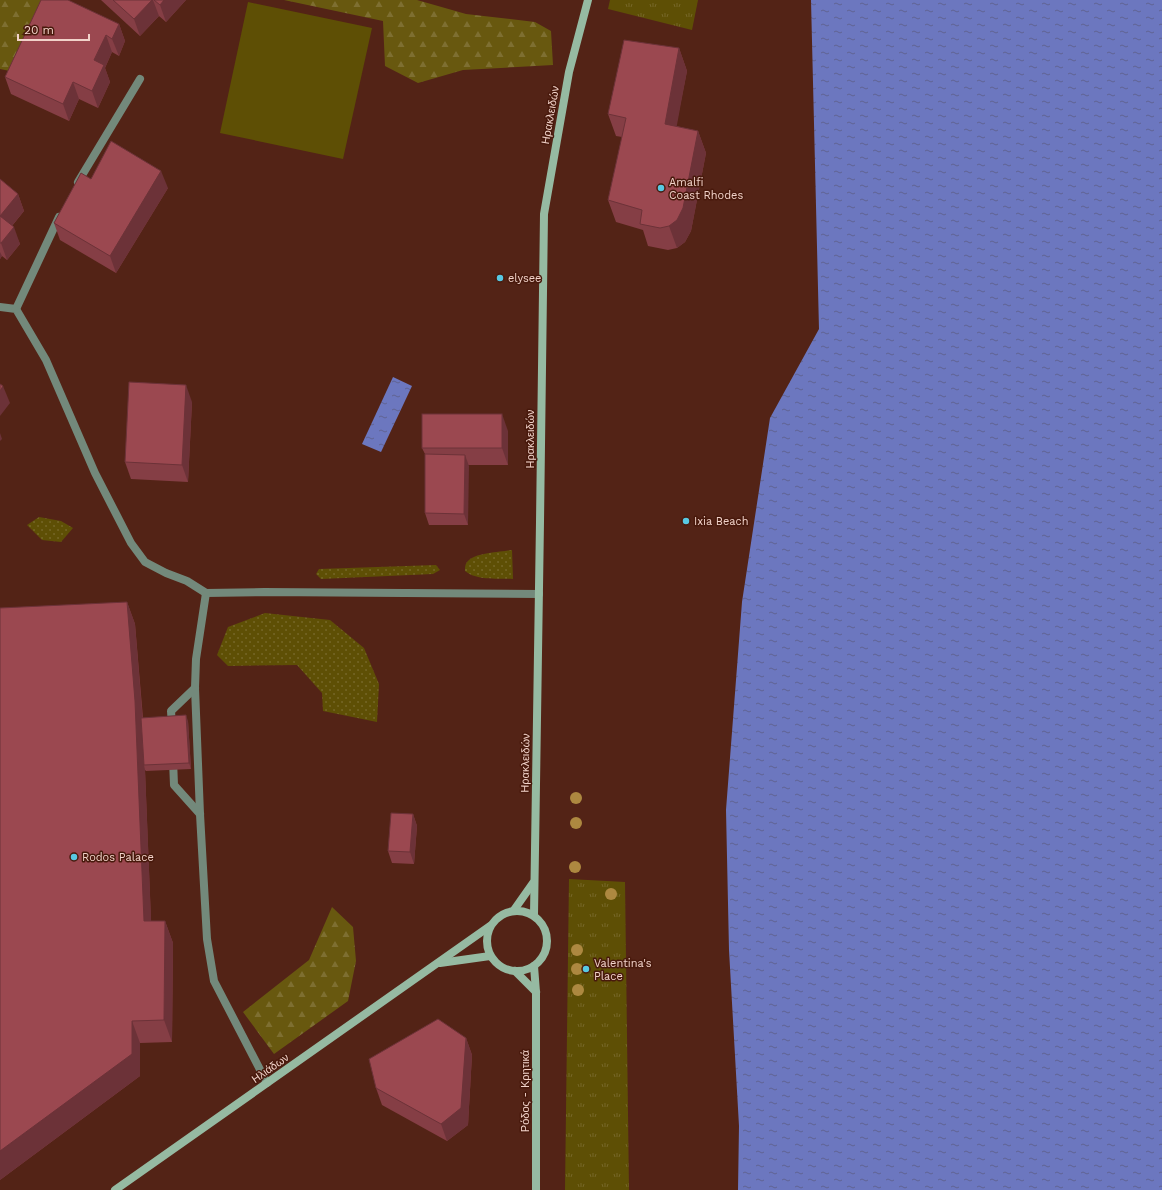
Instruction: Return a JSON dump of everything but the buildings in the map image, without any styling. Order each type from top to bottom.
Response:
[{"type":"main road","name":"Ηρακλειδών","points":[[534,915],[533,883],[539,594],[544,214],[569,72],[588,0]]},
{"type":"main road","points":[[514,910],[533,883]]},
{"type":"main road","points":[[514,910],[524,911],[534,915],[546,930],[546,950],[541,959],[534,966],[525,970],[515,971],[505,969],[497,964],[490,956],[487,946],[487,936],[490,926],[496,918],[504,913],[514,910]]},
{"type":"main road","name":"Ηλιάδων","points":[[115,1190],[490,926]]},
{"type":"main road","points":[[437,963],[490,956]]},
{"type":"main road","name":"Ρόδος - Κρητικά","points":[[534,966],[536,992],[536,1190]]},
{"type":"main road","points":[[515,971],[536,992]]},
{"type":"lane","points":[[75,188],[140,79]]},
{"type":"lane","points":[[16,309],[62,208]]},
{"type":"lane","points":[[0,307],[16,309]]},
{"type":"lane","points":[[16,309],[46,360],[95,473],[131,543],[146,562],[166,573],[187,581],[206,593],[539,594]]},
{"type":"lane","points":[[206,593],[196,659],[195,688],[207,939],[214,980],[267,1084]]},
{"type":"lane","points":[[172,733],[171,711],[195,688]]},
{"type":"lane","points":[[172,755],[174,785],[200,814]]},
{"type":"green space","points":[[0,0],[44,0],[10,71],[0,69]]},
{"type":"green space","points":[[284,0],[417,0],[466,14],[535,22],[551,31],[553,65],[463,70],[418,83],[385,66],[383,21]]},
{"type":"green space","points":[[610,0],[698,0],[692,30],[608,9]]},
{"type":"green space","points":[[248,2],[372,28],[343,159],[220,133]]},
{"type":"green space","points":[[39,517],[61,521],[73,528],[61,542],[42,540],[27,525]]},
{"type":"green space","points":[[512,550],[513,579],[482,578],[465,571],[467,562],[473,558],[483,554]]},
{"type":"green space","points":[[436,565],[440,570],[433,574],[321,579],[316,574],[319,569]]},
{"type":"green space","points":[[265,613],[330,620],[364,648],[379,684],[377,722],[323,711],[322,693],[297,665],[228,666],[217,655],[228,627]]},
{"type":"green space","points":[[569,879],[625,882],[629,1190],[565,1190]]},
{"type":"green space","points":[[332,907],[353,927],[356,961],[348,1001],[274,1054],[243,1012],[309,960]]},
{"type":"water","points":[[811,0],[1162,0],[1162,1190],[738,1190],[739,1126],[729,950],[726,810],[742,602],[770,418],[819,329]]},
{"type":"water","points":[[393,377],[412,386],[381,452],[362,444]]},
{"type":"place","name":"Amalfi Coast Rhodes","points":[[661,188]]},
{"type":"place","name":"elysee","points":[[500,278]]},
{"type":"place","name":"Ixia Beach","points":[[686,521]]},
{"type":"place","name":"Rodos Palace","points":[[74,857]]},
{"type":"place","name":"Valentina's Place","points":[[586,969]]}]
